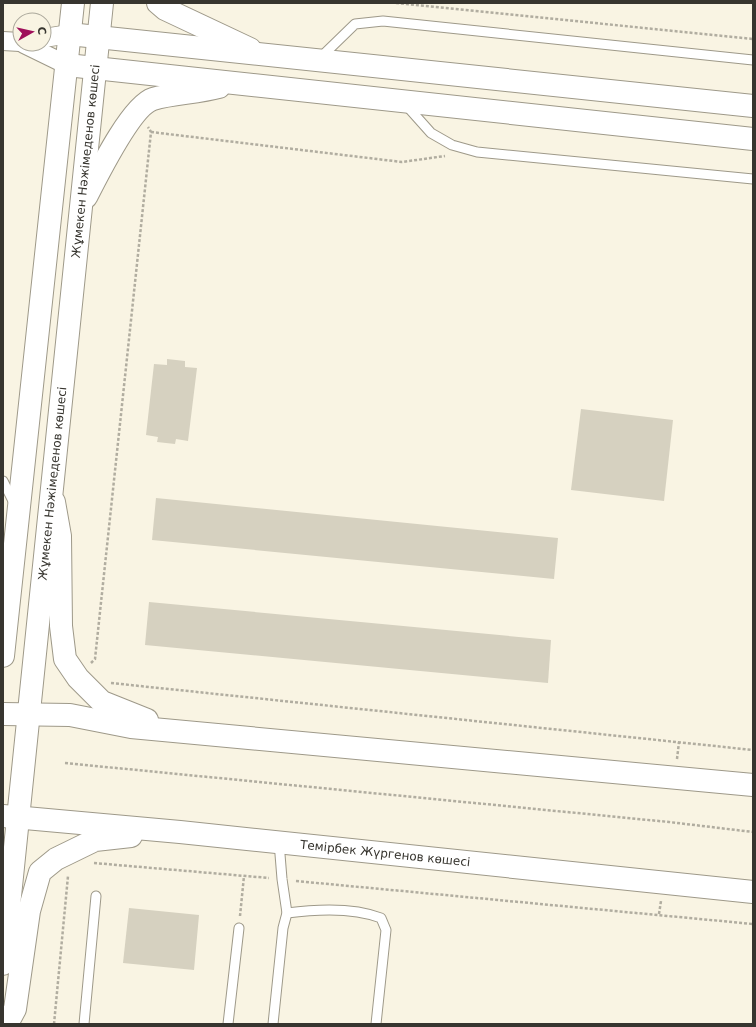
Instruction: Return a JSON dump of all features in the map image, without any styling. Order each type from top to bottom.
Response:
[{"type":"main road","points":[[3,656],[73,3]]},
{"type":"main road","name":"Жұмекен Нәжімеденов көшесі","points":[[3,964],[10,817],[28,715],[102,3]]},
{"type":"main road","points":[[158,3],[164,9],[231,39],[260,54]]},
{"type":"main road","points":[[69,34],[753,106]]},
{"type":"main road","points":[[66,65],[753,138]]},
{"type":"main road","points":[[81,207],[107,158],[138,109],[152,99],[202,92],[232,83]]},
{"type":"main road","points":[[52,486],[60,536],[61,626],[65,659],[78,678],[102,702],[176,731]]},
{"type":"main road","points":[[3,714],[70,716],[131,727],[753,785]]},
{"type":"main road","name":"Темірбек Жүргенов көшесі","points":[[10,817],[59,820],[180,832],[753,892]]},
{"type":"main road","points":[[7,1024],[15,1009],[29,911],[40,872],[56,859],[95,840],[180,832]]},
{"type":"street","points":[[52,37],[69,34]]},
{"type":"street","points":[[40,52],[66,65]]},
{"type":"lane","points":[[318,60],[355,24],[383,21],[753,60]]},
{"type":"lane","points":[[403,101],[431,133],[452,144],[477,152],[753,180]]},
{"type":"lane","points":[[3,481],[18,511]]},
{"type":"lane","points":[[273,1024],[283,928],[287,913],[279,842]]},
{"type":"lane","points":[[84,1024],[96,896]]},
{"type":"lane","points":[[287,913],[308,910],[367,913],[381,918],[386,930],[376,1024]]},
{"type":"lane","points":[[228,1024],[239,928]]},
{"type":"path","points":[[396,3],[753,39]]},
{"type":"path","points":[[78,678],[95,659],[150,132],[138,109]]},
{"type":"path","points":[[150,132],[402,162],[447,156]]},
{"type":"path","points":[[107,682],[753,750]]},
{"type":"path","points":[[65,764],[669,822],[753,832]]},
{"type":"path","points":[[239,928],[244,876]]},
{"type":"building","points":[[167,359],[185,361],[185,367],[197,368],[188,441],[176,439],[175,444],[157,442],[158,437],[146,435],[154,364],[167,365]]},
{"type":"building","points":[[581,409],[673,420],[664,501],[571,490]]},
{"type":"building","points":[[156,498],[558,538],[554,579],[152,540]]},
{"type":"building","points":[[149,602],[551,640],[548,683],[145,645]]},
{"type":"building","points":[[129,908],[199,915],[194,970],[123,963]]}]
